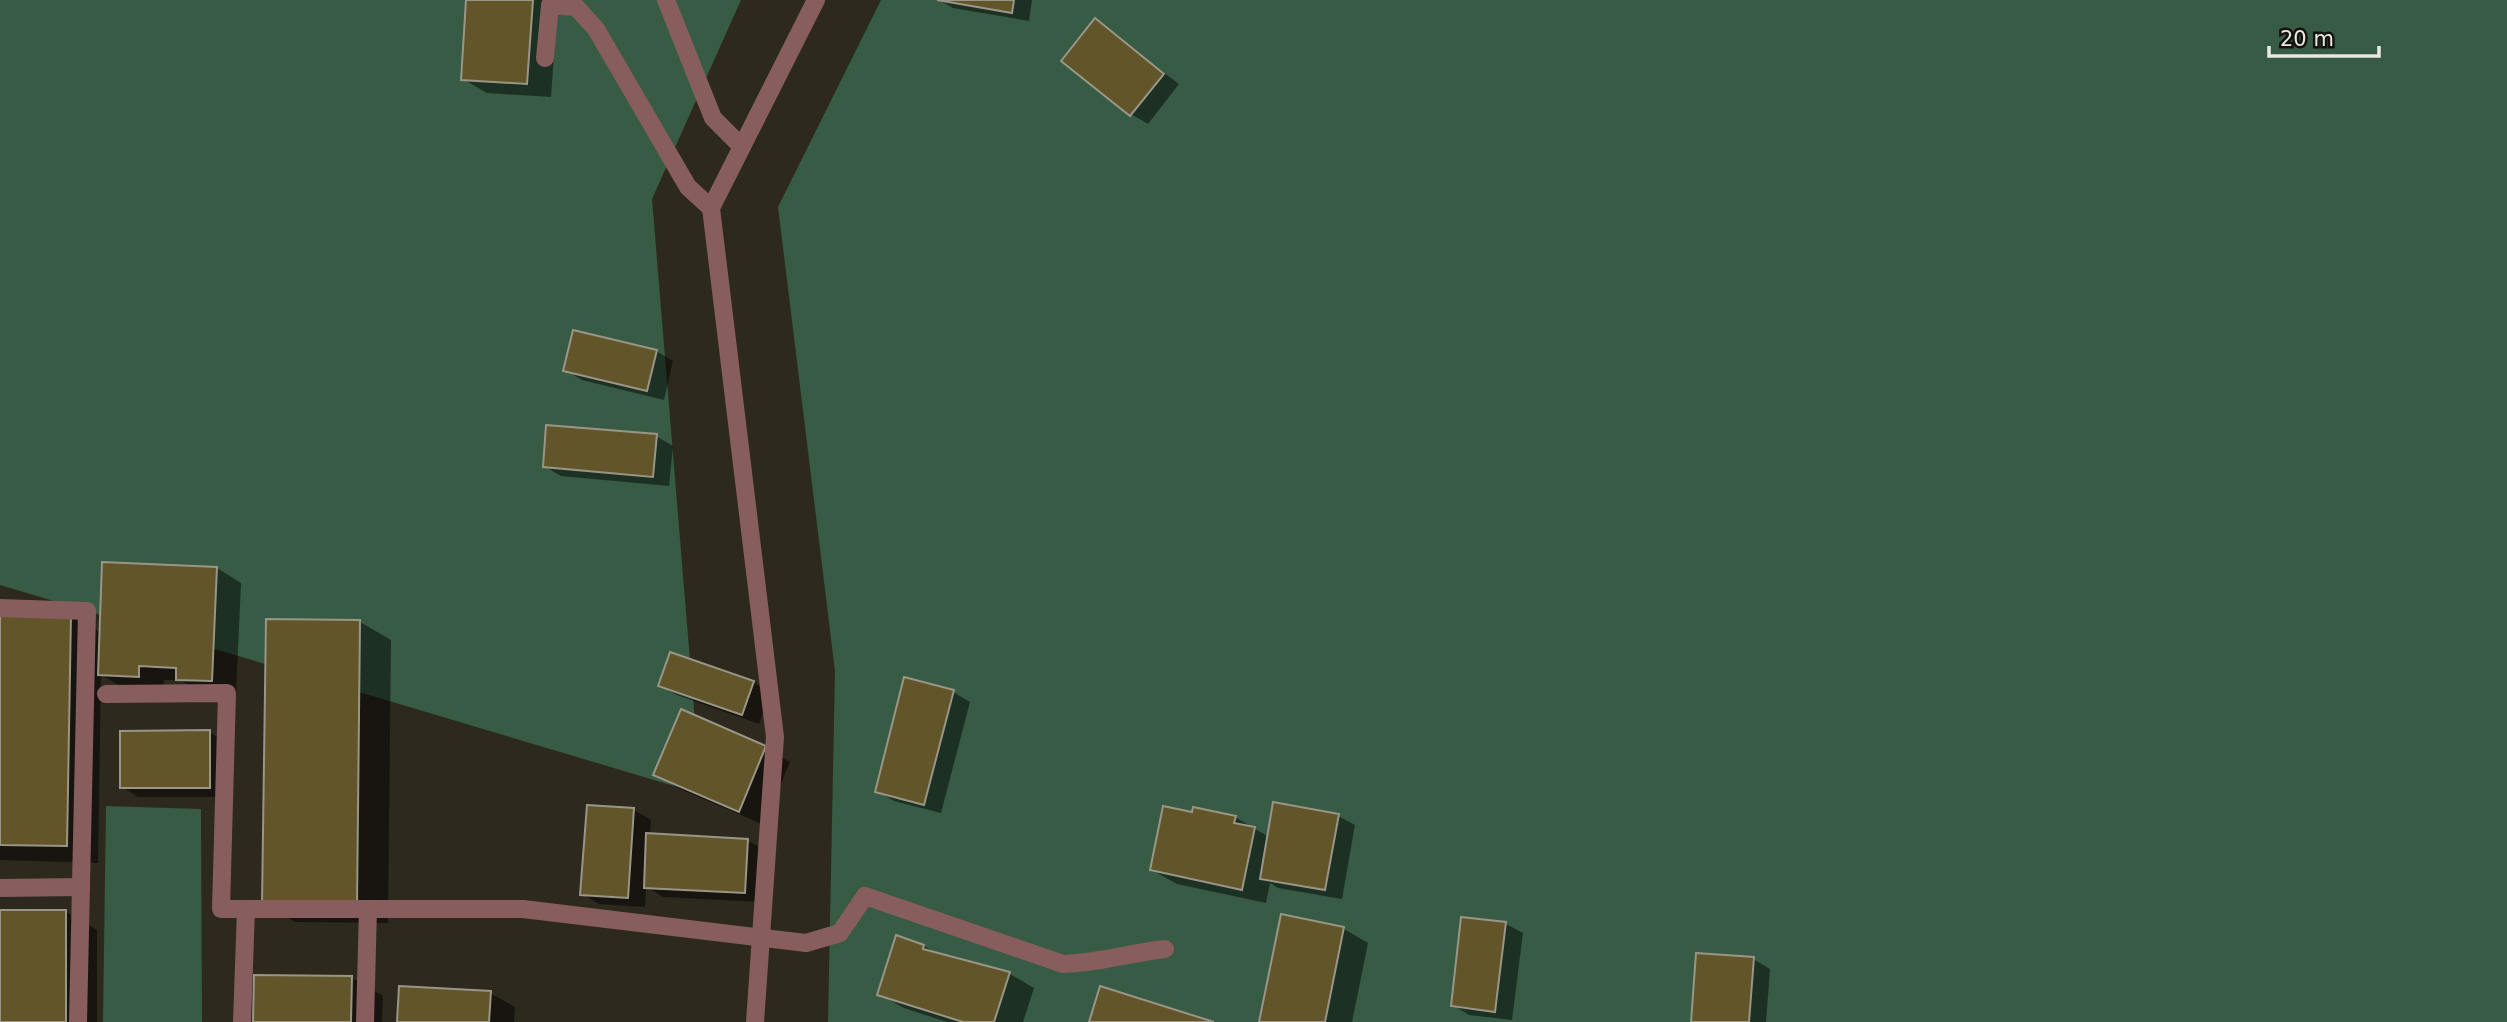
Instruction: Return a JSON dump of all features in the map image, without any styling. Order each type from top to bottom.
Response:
[{"type":"street","points":[[666,0],[713,118],[742,147]]},
{"type":"street","points":[[755,1022],[775,737],[711,208],[816,0]]},
{"type":"street","points":[[545,58],[550,3],[576,7],[596,29],[688,187],[711,208]]},
{"type":"street","points":[[0,608],[87,611],[78,1022]]},
{"type":"street","points":[[106,694],[227,693],[221,909],[523,909],[806,943],[840,933],[865,896],[1063,964],[1096,963],[1114,957],[1165,949]]},
{"type":"street","points":[[0,888],[81,887]]},
{"type":"street","points":[[242,1022],[246,909]]},
{"type":"street","points":[[365,1022],[368,909]]},
{"type":"green space","points":[[0,0],[741,0],[652,199],[701,794],[0,585]]},
{"type":"green space","points":[[881,0],[2507,0],[2507,1022],[828,1022],[835,671],[778,207]]},
{"type":"green space","points":[[106,806],[201,809],[202,1022],[103,1022]]},
{"type":"building","points":[[466,0],[533,0],[527,84],[461,80]]},
{"type":"building","points":[[937,0],[1014,0],[1012,13]]},
{"type":"building","points":[[1095,18],[1164,74],[1130,116],[1061,61]]},
{"type":"building","points":[[573,330],[657,350],[647,391],[563,371]]},
{"type":"building","points":[[546,425],[657,434],[653,477],[543,467]]},
{"type":"building","points":[[102,562],[217,567],[212,681],[176,680],[176,668],[139,666],[139,677],[98,675]]},
{"type":"building","points":[[0,612],[71,613],[67,846],[0,845]]},
{"type":"building","points":[[266,619],[360,620],[357,906],[262,905]]},
{"type":"building","points":[[670,652],[754,681],[742,715],[658,686]]},
{"type":"building","points":[[904,677],[954,690],[924,805],[875,792]]},
{"type":"building","points":[[681,709],[766,746],[739,812],[653,775]]},
{"type":"building","points":[[210,730],[210,788],[120,788],[120,731]]},
{"type":"building","points":[[1273,802],[1339,814],[1325,890],[1260,879]]},
{"type":"building","points":[[587,805],[634,808],[628,898],[580,895]]},
{"type":"building","points":[[1163,806],[1192,812],[1193,807],[1236,816],[1234,823],[1255,827],[1242,890],[1150,870]]},
{"type":"building","points":[[646,833],[748,839],[745,893],[644,888]]},
{"type":"building","points":[[0,910],[66,910],[66,1022],[0,1022]]},
{"type":"building","points":[[1281,914],[1344,927],[1325,1022],[1259,1022]]},
{"type":"building","points":[[1461,917],[1506,922],[1495,1012],[1451,1006]]},
{"type":"building","points":[[896,935],[924,945],[923,949],[1010,972],[994,1022],[963,1022],[877,995]]},
{"type":"building","points":[[1696,953],[1754,957],[1749,1022],[1691,1022]]},
{"type":"building","points":[[254,975],[352,976],[351,1022],[253,1022]]},
{"type":"building","points":[[399,986],[491,991],[489,1022],[397,1022]]},
{"type":"building","points":[[1100,986],[1214,1022],[1089,1022]]}]
